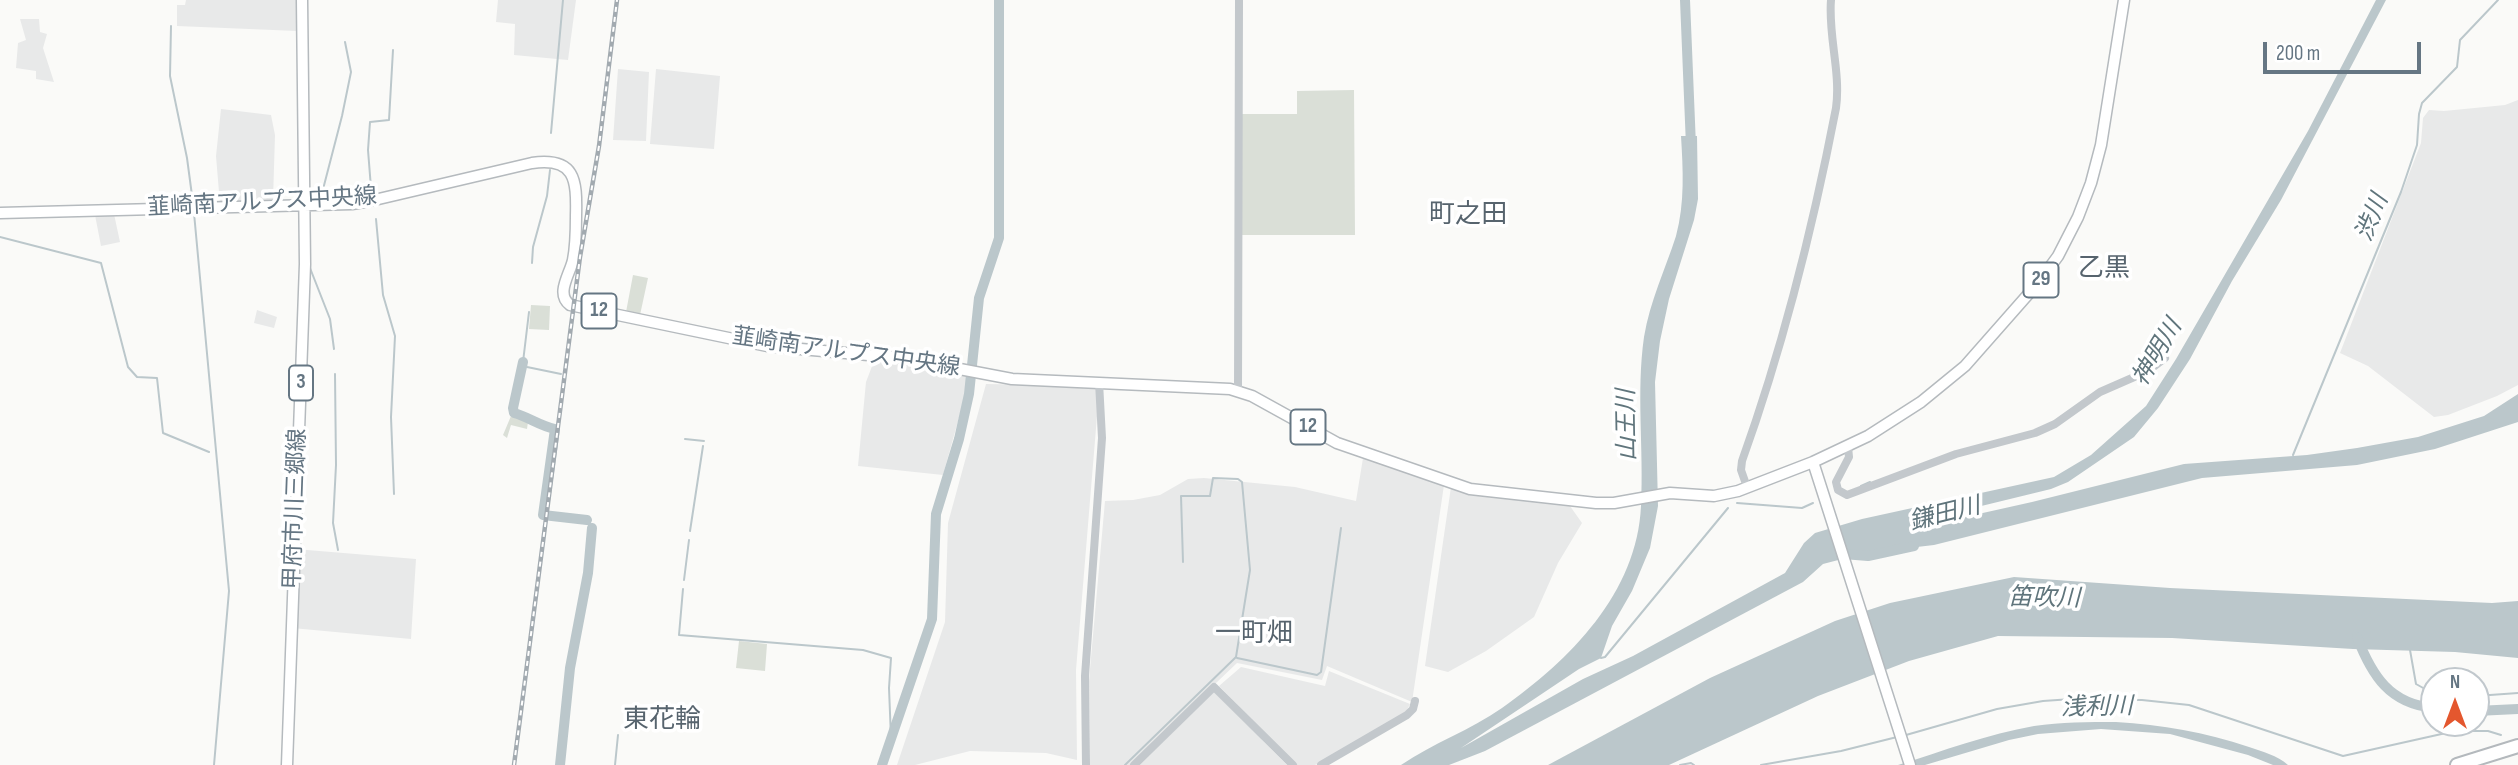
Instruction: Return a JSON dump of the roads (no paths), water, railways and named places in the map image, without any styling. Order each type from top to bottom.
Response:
[{"type":"highway","points":[[2457,765],[2518,746]]},
{"type":"main road","name":"甲府市川三郷線","points":[[287,765],[304,264],[302,0]]},
{"type":"main road","name":"29","points":[[1813,462],[1848,447],[1906,413],[1965,366],[2039,282],[2057,256],[2078,217],[2095,169],[2124,0]]},
{"type":"main road","name":"韮崎南アルプス中央線","points":[[0,214],[370,201],[532,163],[555,162],[566,167],[572,174],[577,193],[573,258],[563,296],[570,305],[766,346],[902,358],[1030,381],[1100,382],[1238,391],[1337,443],[1469,489],[1596,503],[1670,494],[1722,495],[1813,462]]},
{"type":"main road","points":[[1813,462],[1910,765]]},
{"type":"street","points":[[1238,391],[1239,0]]},
{"type":"street","points":[[1747,487],[1741,470],[1742,461],[1798,272],[1836,108],[1831,0]]},
{"type":"street","points":[[1848,447],[1849,457],[1836,482],[1838,490],[1847,495],[1956,454],[2035,433],[2055,424],[2100,392],[2148,371],[2165,358]]},
{"type":"street","points":[[1086,765],[1085,676],[1102,438],[1100,382]]},
{"type":"street","points":[[1134,765],[1214,687],[1293,765]]},
{"type":"street","points":[[1321,765],[1407,715],[1413,709],[1415,701]]},
{"type":"water","points":[[2376,0],[2386,0],[2281,200],[2232,281],[2190,359],[2158,408],[2134,437],[2068,482],[2051,489],[1928,519],[1929,525],[2184,464],[2307,455],[2418,437],[2484,416],[2518,394],[2518,422],[2435,449],[2357,465],[2202,478],[1934,545],[1865,553],[1823,564],[1803,582],[1485,751],[1449,765],[1401,765],[1490,716],[1552,668],[1596,622],[1627,568],[1637,538],[1641,506],[1641,379],[1644,337],[1679,224],[1683,186],[1681,136],[1697,136],[1698,199],[1669,299],[1660,341],[1655,382],[1658,506],[1650,548],[1632,591],[1612,626],[1601,658],[1579,669],[1461,748],[1583,679],[1633,656],[1785,573],[1804,543],[1815,533],[1862,519],[2054,477],[2091,455],[2146,406],[2176,359],[2308,131]]},
{"type":"water","name":"笛吹川","points":[[2014,577],[2170,588],[2492,603],[2518,601],[2518,658],[2455,652],[2172,638],[1998,636],[1909,661],[1818,696],[1669,765],[1548,765],[1710,678],[1835,621],[1890,603]]},
{"type":"water","points":[[2116,722],[2167,727],[2216,737],[2270,754],[2288,765],[2273,765],[2248,755],[2170,734],[2101,729],[2038,734],[1925,765],[1898,765],[2017,729],[2064,723]]},
{"type":"waterway","points":[[551,133],[563,0]]},
{"type":"waterway","points":[[882,765],[932,619],[936,514],[959,439],[969,394],[979,298],[999,238],[999,0]]},
{"type":"waterway","name":"山王川","points":[[1685,0],[1691,146]]},
{"type":"waterway","name":"渋川","points":[[2293,455],[2401,192],[2417,145],[2422,103],[2457,67],[2460,40],[2498,0]]},
{"type":"waterway","points":[[171,26],[170,76],[187,158],[193,203]]},
{"type":"waterway","points":[[321,197],[351,72],[345,42]]},
{"type":"waterway","points":[[371,188],[368,150],[370,122],[389,120],[393,50]]},
{"type":"waterway","points":[[532,263],[550,170]]},
{"type":"waterway","points":[[194,213],[229,591],[214,765]]},
{"type":"waterway","points":[[376,219],[383,295],[395,336],[391,417],[394,494]]},
{"type":"waterway","points":[[0,237],[101,263],[128,367],[137,377],[157,378],[163,433],[209,452]]},
{"type":"waterway","points":[[310,268],[330,319],[334,349]]},
{"type":"waterway","points":[[529,312],[523,362],[527,367],[561,374]]},
{"type":"waterway","points":[[523,362],[514,413],[555,429],[543,515],[587,520]]},
{"type":"waterway","points":[[335,374],[336,465],[333,523],[338,550]]},
{"type":"waterway","points":[[685,439],[704,441]]},
{"type":"waterway","points":[[690,531],[703,446]]},
{"type":"waterway","points":[[1125,765],[1236,657],[1250,570],[1242,482],[1238,479],[1213,478],[1210,496],[1181,496],[1183,562]]},
{"type":"waterway","points":[[1861,486],[1870,482]]},
{"type":"waterway","points":[[1737,503],[1802,508],[1813,503]]},
{"type":"waterway","points":[[1601,658],[1605,657],[1728,508]]},
{"type":"waterway","points":[[560,765],[570,668],[588,573],[592,528]]},
{"type":"waterway","points":[[1237,658],[1317,675],[1321,672],[1341,528]]},
{"type":"waterway","points":[[684,580],[689,540]]},
{"type":"waterway","name":"鎌田川","points":[[1843,554],[1868,556],[1914,546]]},
{"type":"waterway","points":[[683,589],[679,635],[863,650],[891,658],[891,738]]},
{"type":"waterway","points":[[2357,637],[2369,664],[2385,686],[2406,701],[2420,705]]},
{"type":"waterway","points":[[2410,650],[2416,684],[2420,686]]},
{"type":"waterway","points":[[2490,695],[2518,693]]},
{"type":"waterway","name":"浅利川","points":[[1906,735],[1997,709],[2072,699],[2142,700],[2189,705],[2343,756],[2455,731],[2488,731],[2501,735]]},
{"type":"waterway","points":[[2490,710],[2518,709]]},
{"type":"waterway","points":[[615,765],[618,735]]},
{"type":"waterway","points":[[1761,765],[1841,751],[1897,737]]},
{"type":"waterway","points":[[1680,765],[1694,765]]},
{"type":"railway","points":[[514,765],[580,257],[599,146],[617,0]]},
{"type":"district","name":"町之田","points":[[1468,215]]},
{"type":"district","name":"乙黒","points":[[2104,269]]},
{"type":"district","name":"一町畑","points":[[1254,634]]},
{"type":"district","name":"東花輪","points":[[662,720]]},
{"type":"water label","name":"神明川","points":[[2158,353]]}]
